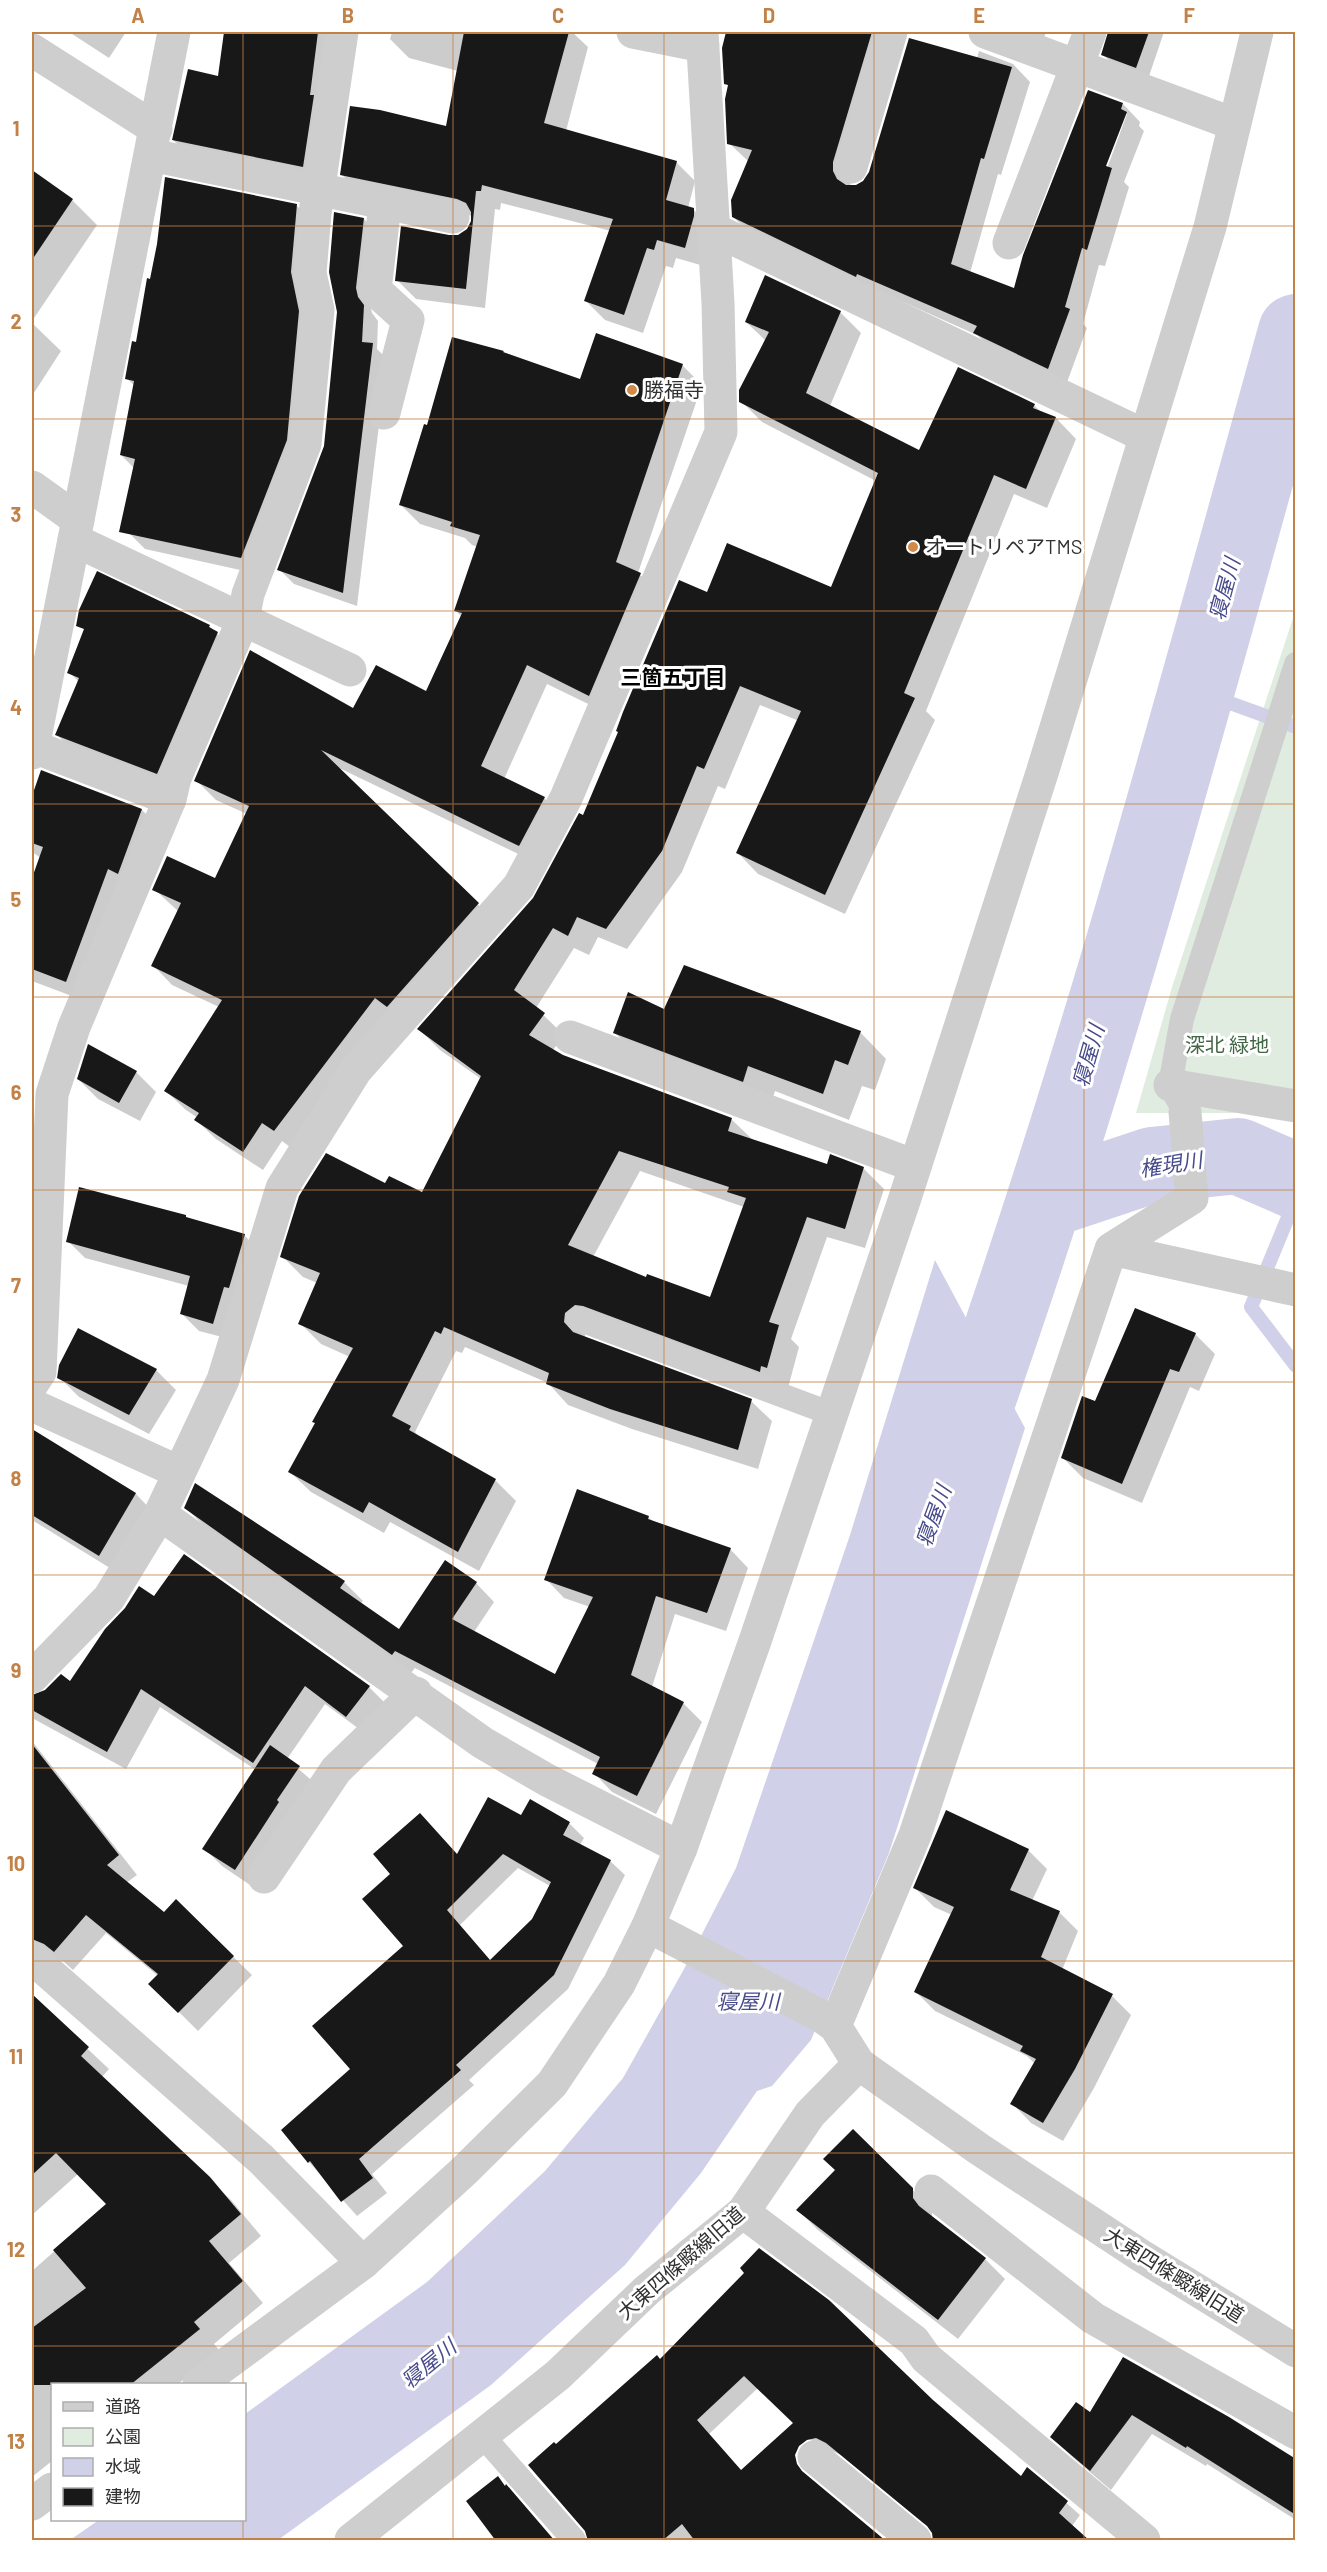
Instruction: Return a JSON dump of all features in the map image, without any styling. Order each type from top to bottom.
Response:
[{"type":"street","points":[[170,800],[33,750],[41,660],[76,530],[174,32]]},
{"type":"street","points":[[32,1384],[40,1372],[52,1094],[74,1027],[170,800],[175,778],[243,620],[248,594],[305,444],[318,310],[310,273],[319,190],[342,32]]},
{"type":"street","points":[[32,1677],[109,1598],[160,1514],[223,1380],[282,1188],[356,1070],[519,886],[571,787],[721,432],[713,229],[702,39],[633,32]]},
{"type":"street","points":[[851,167],[891,32]]},
{"type":"street","points":[[985,32],[1234,124]]},
{"type":"street","points":[[1009,243],[1090,32]]},
{"type":"street","points":[[202,2383],[363,2263],[464,2170],[552,2084],[619,1984],[648,1926],[681,1848],[756,1641],[915,1166],[1042,772],[1210,227],[1257,32]]},
{"type":"street","points":[[32,50],[153,142],[319,190],[453,217]]},
{"type":"street","points":[[384,413],[408,320],[375,290],[385,204]]},
{"type":"street","points":[[713,229],[1145,436]]},
{"type":"street","points":[[32,487],[76,530],[243,620],[350,670]]},
{"type":"street","points":[[570,1037],[915,1166]]},
{"type":"street","points":[[828,2021],[915,1835],[1111,1249],[1192,1198],[1177,1098],[1296,1106]]},
{"type":"street","points":[[1111,1249],[1293,1289]]},
{"type":"street","points":[[32,1405],[179,1472]]},
{"type":"street","points":[[160,1514],[492,1748],[547,1780],[681,1848]]},
{"type":"street","points":[[264,1877],[336,1770],[416,1693]]},
{"type":"street","points":[[648,1926],[687,1944],[828,2021],[859,2064]]},
{"type":"street","points":[[32,1958],[261,2159],[363,2263]]},
{"type":"street","name":"大東四條畷線旧道","points":[[351,2541],[558,2375],[648,2290],[743,2212],[810,2114],[859,2064],[979,2149],[1121,2243],[1296,2351]]},
{"type":"street","points":[[931,2191],[1093,2318],[1296,2433]]},
{"type":"street","points":[[743,2212],[914,2341],[926,2358],[1144,2541]]},
{"type":"street","points":[[814,2457],[915,2541]]},
{"type":"street","points":[[32,2504],[51,2490]]},
{"type":"lane","points":[[1177,1098],[1182,1019],[1296,664]]},
{"type":"lane","points":[[578,1319],[832,1413]]},
{"type":"lane","points":[[482,2435],[574,2541]]},
{"type":"green space","name":"深北 緑地","points":[[1295,612],[1295,1121],[1257,1113],[1136,1113],[1172,987]]},
{"type":"water","name":"寝屋川","points":[[935,1260],[1025,1428],[889,1853],[811,2040],[772,2086],[757,2091],[701,2173],[625,2265],[491,2385],[278,2540],[70,2540],[98,2521],[246,2521],[246,2413],[427,2282],[545,2171],[623,2078],[684,1969],[736,1868],[850,1535]]},
{"type":"building","points":[[224,32],[318,32],[310,95],[314,95],[303,167],[172,140],[188,69],[218,76]]},
{"type":"building","points":[[464,32],[569,32],[544,123],[677,161],[666,200],[694,208],[685,248],[657,240],[654,250],[647,248],[624,315],[584,301],[613,219],[482,185],[481,191],[476,191],[466,289],[395,281],[401,226],[458,235],[467,229],[471,221],[471,212],[466,203],[457,199],[340,175],[350,106],[380,110],[446,126]]},
{"type":"building","points":[[726,32],[872,32],[833,162],[833,171],[837,179],[846,185],[856,185],[863,181],[869,172],[909,38],[1012,67],[984,159],[981,158],[951,264],[1014,288],[1023,255],[1088,90],[1123,103],[1121,109],[1127,112],[1106,166],[1112,168],[1087,250],[1082,248],[1065,307],[1070,309],[1048,369],[973,333],[977,326],[857,274],[856,277],[732,217],[731,200],[752,150],[727,144],[725,99],[728,85],[724,84],[722,48]]},
{"type":"building","points":[[1108,32],[1149,32],[1136,68],[1101,55]]},
{"type":"building","points":[[32,170],[73,199],[32,260]]},
{"type":"building","points":[[165,177],[297,204],[291,272],[299,311],[287,440],[241,558],[119,532],[135,459],[120,455],[134,381],[125,379],[132,341],[136,342],[147,278],[150,279],[157,244]]},
{"type":"building","points":[[334,212],[364,218],[356,288],[358,297],[364,305],[362,342],[373,343],[343,593],[277,570],[324,446],[337,312],[329,272]]},
{"type":"building","points":[[765,275],[841,311],[806,393],[919,450],[958,367],[1035,404],[1033,408],[1056,417],[1026,489],[994,475],[904,693],[915,698],[825,895],[736,853],[801,711],[740,686],[704,769],[697,766],[662,851],[606,929],[577,917],[568,936],[553,928],[514,990],[545,1013],[529,1035],[563,1055],[732,1118],[728,1131],[827,1164],[830,1154],[864,1167],[845,1229],[807,1217],[769,1322],[779,1325],[767,1368],[761,1366],[760,1372],[583,1306],[575,1305],[565,1313],[564,1322],[573,1332],[752,1399],[738,1450],[610,1409],[546,1384],[549,1373],[444,1327],[441,1334],[435,1331],[392,1416],[411,1426],[409,1430],[496,1479],[458,1552],[369,1502],[363,1513],[288,1472],[315,1423],[312,1422],[353,1348],[298,1324],[320,1273],[280,1257],[299,1196],[326,1153],[385,1183],[389,1176],[422,1192],[481,1076],[417,1029],[533,898],[579,813],[583,815],[618,732],[616,731],[623,712],[679,580],[707,592],[727,543],[831,587],[878,473],[739,402],[739,390],[769,332],[745,322]],"holes":[[[619,1151],[729,1187],[727,1192],[746,1198],[710,1297],[647,1274],[646,1277],[568,1245]]]},
{"type":"building","points":[[596,333],[683,364],[616,562],[641,573],[589,696],[527,665],[481,766],[545,797],[519,846],[321,750],[479,903],[387,1007],[375,998],[274,1131],[262,1123],[243,1152],[194,1120],[199,1113],[164,1091],[222,1000],[151,966],[181,903],[152,890],[167,856],[215,878],[249,806],[194,781],[250,650],[353,708],[376,665],[426,691],[462,613],[454,611],[480,535],[450,526],[452,522],[399,505],[424,424],[427,425],[452,337],[504,351],[580,379]]},
{"type":"building","points":[[97,571],[210,625],[209,627],[218,632],[157,774],[55,735],[79,678],[67,673],[84,629],[76,626],[79,610]]},
{"type":"building","points":[[41,770],[142,809],[118,874],[108,869],[66,982],[32,969],[32,878],[43,847],[32,843],[32,796]]},
{"type":"building","points":[[684,965],[861,1031],[848,1065],[835,1060],[823,1094],[748,1066],[743,1082],[613,1033],[628,992],[664,1009]]},
{"type":"building","points":[[88,1044],[137,1071],[119,1103],[77,1079]]},
{"type":"building","points":[[79,1187],[186,1215],[186,1217],[245,1234],[229,1288],[224,1287],[213,1324],[180,1314],[190,1276],[66,1242]]},
{"type":"building","points":[[1135,1308],[1196,1333],[1179,1372],[1170,1369],[1122,1484],[1061,1458],[1082,1396],[1095,1401]]},
{"type":"building","points":[[78,1328],[157,1369],[129,1415],[57,1378],[59,1365]]},
{"type":"building","points":[[32,1429],[136,1493],[99,1556],[32,1515]]},
{"type":"building","points":[[195,1483],[345,1581],[340,1588],[399,1629],[445,1560],[477,1582],[452,1619],[555,1674],[593,1597],[544,1580],[577,1489],[649,1516],[648,1519],[731,1548],[707,1613],[656,1596],[631,1675],[684,1702],[637,1796],[592,1774],[600,1757],[395,1651],[392,1655],[184,1508]]},
{"type":"building","points":[[184,1554],[370,1686],[346,1717],[305,1686],[253,1763],[141,1689],[107,1752],[32,1710],[32,1695],[45,1690],[61,1674],[70,1681],[105,1629],[125,1608],[139,1586],[154,1596]]},
{"type":"building","points":[[32,1744],[119,1855],[107,1865],[164,1912],[176,1899],[234,1956],[178,2013],[148,1984],[158,1974],[86,1915],[54,1952],[44,1944],[32,1939]]},
{"type":"building","points":[[270,1745],[300,1766],[235,1870],[202,1849]]},
{"type":"building","points":[[488,1797],[521,1815],[530,1799],[570,1822],[563,1835],[611,1860],[554,1975],[456,2065],[461,2070],[359,2159],[373,2178],[341,2202],[310,2161],[308,2163],[281,2130],[350,2069],[312,2026],[403,1946],[362,1899],[390,1874],[373,1854],[420,1813],[457,1854]],"holes":[[[503,1854],[551,1882],[532,1919],[490,1960],[447,1910]]]},
{"type":"building","points":[[946,1810],[1029,1849],[1010,1890],[1060,1911],[1041,1957],[1113,1994],[1075,2069],[1043,2123],[1010,2104],[1036,2059],[1020,2051],[1023,2046],[914,1992],[954,1907],[913,1888]]},
{"type":"building","points":[[32,1994],[89,2047],[81,2056],[210,2177],[241,2214],[209,2241],[243,2281],[194,2322],[200,2329],[132,2383],[32,2385],[32,2328],[86,2288],[53,2250],[106,2204],[56,2153],[32,2175]]},
{"type":"building","points":[[853,2129],[913,2188],[913,2198],[919,2206],[986,2258],[938,2320],[796,2210],[835,2170],[823,2159]]},
{"type":"building","points":[[759,2248],[829,2300],[933,2400],[1021,2476],[1027,2467],[1068,2501],[1059,2513],[1090,2541],[933,2541],[932,2533],[927,2526],[826,2443],[816,2438],[807,2440],[799,2446],[795,2455],[797,2464],[802,2471],[886,2541],[695,2541],[682,2524],[662,2541],[588,2541],[585,2531],[528,2465],[554,2442],[556,2444],[657,2355],[660,2359],[744,2273],[740,2268]],"holes":[[[744,2376],[793,2423],[741,2470],[697,2420]]]},
{"type":"building","points":[[1123,2357],[1229,2417],[1296,2459],[1296,2515],[1187,2446],[1186,2448],[1132,2415],[1090,2471],[1050,2437],[1076,2402],[1090,2412]]},
{"type":"building","points":[[498,2476],[555,2541],[496,2541],[466,2501]]},
{"type":"waterway","name":"寝屋川","points":[[955,1463],[1004,1323],[1094,1042],[1177,759],[1296,332]]},
{"type":"waterway","points":[[1197,691],[1296,727]]},
{"type":"waterway","name":"権現川","points":[[1047,1200],[1152,1165],[1238,1156],[1296,1181]]},
{"type":"waterway","points":[[1296,1198],[1251,1307],[1296,1366]]},
{"type":"place","name":"勝福寺","points":[[632,390]]},
{"type":"place","name":"オートリペアTMS","points":[[913,547]]},
{"type":"district","name":"三箇五丁目","points":[[673,678]]}]
